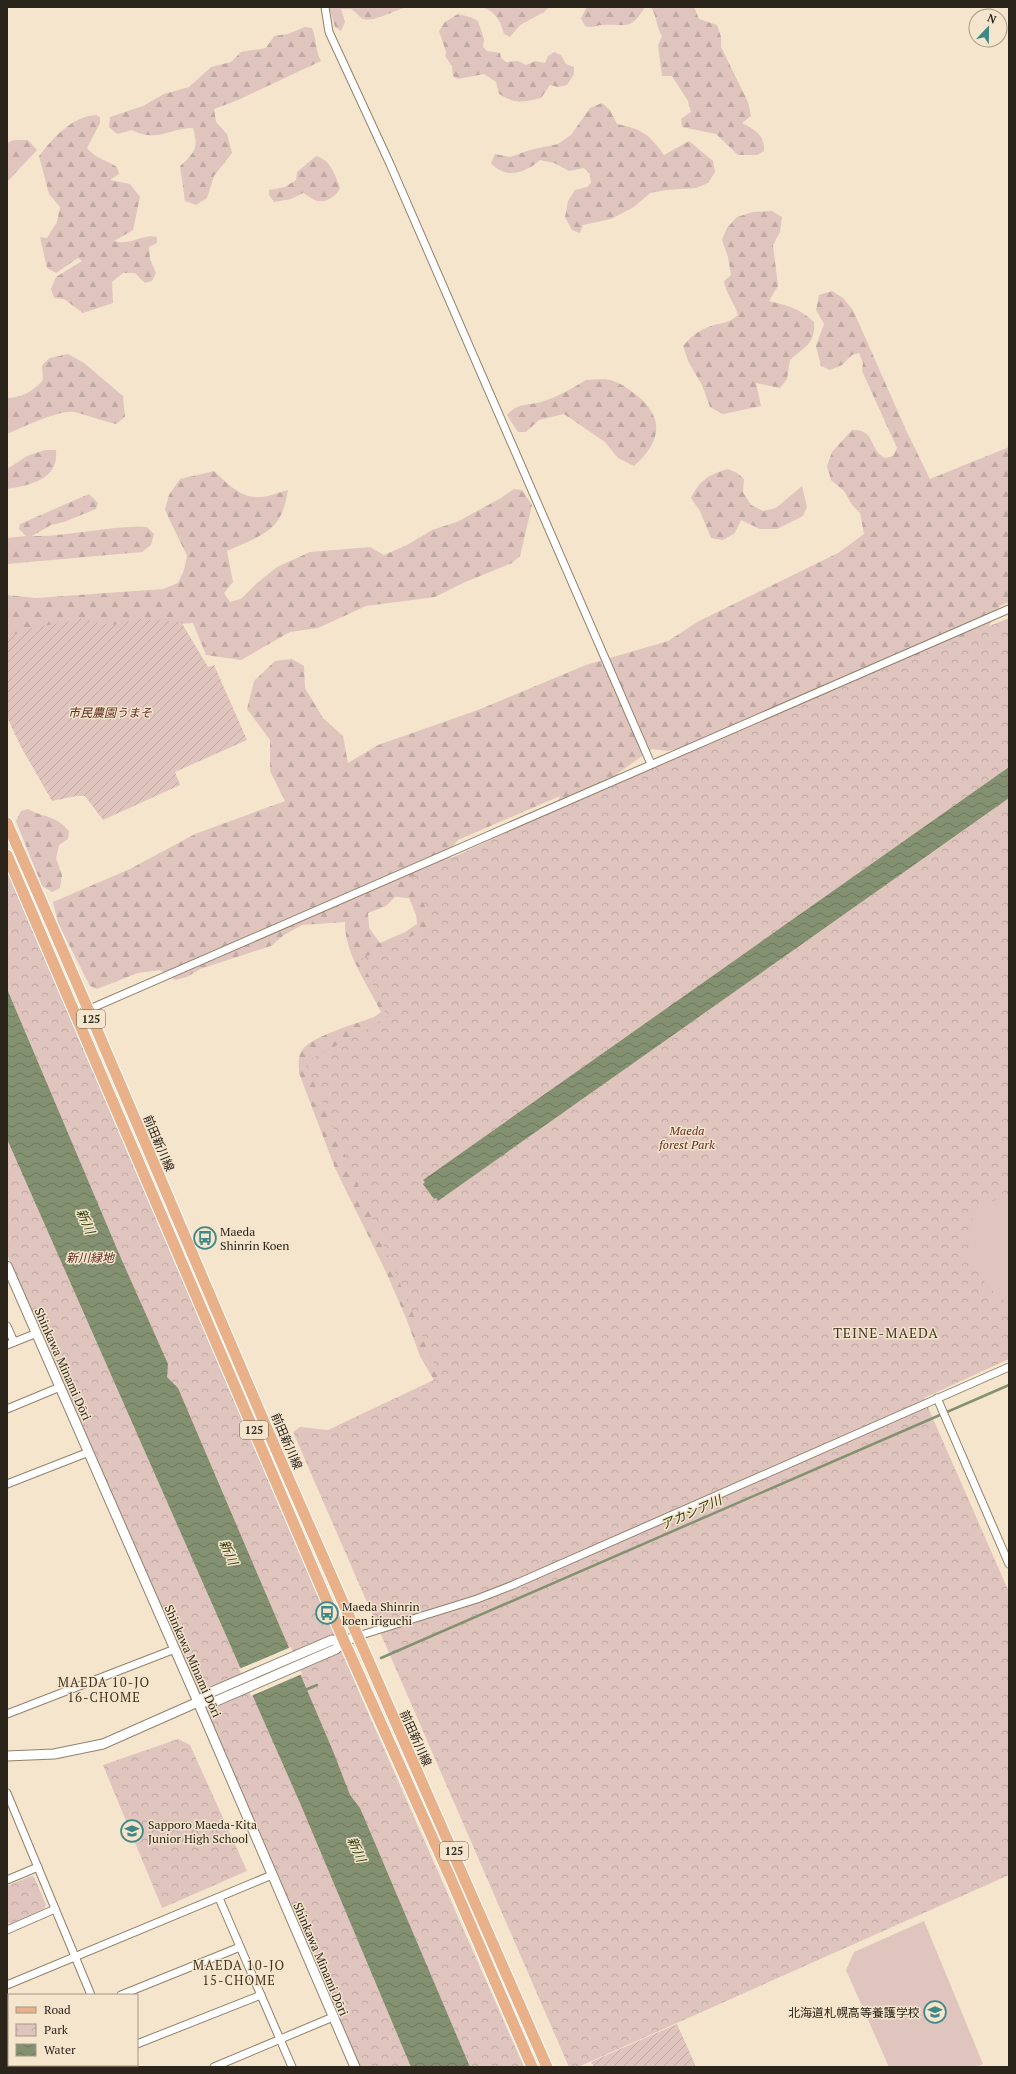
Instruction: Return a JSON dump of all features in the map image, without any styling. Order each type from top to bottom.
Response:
[{"type":"main road","name":"前田新川線","points":[[7,823],[401,1737],[462,1868],[547,2067]]},
{"type":"main road","name":"前田新川線","points":[[7,855],[76,1015],[340,1645],[444,1863],[532,2067]]},
{"type":"street","points":[[325,7],[330,32],[390,164],[651,764]]},
{"type":"street","points":[[76,1015],[1009,608]]},
{"type":"street","name":"Shinkawa Minami Dōri","points":[[7,1266],[175,1649],[355,2067]]},
{"type":"street","points":[[7,1326],[10,1344],[36,1333]]},
{"type":"street","points":[[198,1702],[214,1702],[358,1636],[477,1599],[513,1585],[938,1401],[1009,1366]]},
{"type":"street","points":[[7,1408],[60,1387]]},
{"type":"street","points":[[938,1401],[1009,1564]]},
{"type":"street","points":[[7,1484],[89,1452]]},
{"type":"street","points":[[7,1756],[54,1754],[103,1744],[198,1702],[210,1693],[332,1640],[340,1645]]},
{"type":"street","points":[[7,1714],[175,1649]]},
{"type":"street","points":[[7,1793],[91,1994]]},
{"type":"street","points":[[7,1880],[38,1867]]},
{"type":"street","points":[[7,1985],[272,1875]]},
{"type":"street","points":[[219,1898],[292,2067]]},
{"type":"street","points":[[7,1930],[55,1909]]},
{"type":"street","points":[[123,1994],[240,1947]]},
{"type":"street","points":[[138,2044],[261,1994]]},
{"type":"street","points":[[214,2067],[333,2017]]},
{"type":"green space","points":[[329,7],[408,7],[367,20],[363,19],[351,9],[341,9],[345,22],[341,31],[335,27]]},
{"type":"green space","points":[[482,7],[549,7],[544,12],[520,25],[510,37],[504,34],[497,17],[491,11]]},
{"type":"green space","points":[[587,7],[645,7],[635,20],[627,25],[603,25],[590,27],[585,26],[581,18]]},
{"type":"green space","points":[[651,7],[694,7],[699,19],[717,25],[721,37],[721,47],[748,102],[751,116],[742,123],[755,131],[761,137],[764,145],[764,151],[757,155],[738,155],[716,134],[682,127],[681,119],[691,112],[688,101],[672,76],[662,76],[658,45],[662,36]]},
{"type":"green space","points":[[458,14],[478,21],[484,39],[483,47],[487,51],[500,53],[501,58],[506,62],[518,61],[526,65],[535,61],[545,63],[548,56],[554,52],[561,55],[566,64],[574,67],[574,74],[567,85],[558,87],[550,85],[541,98],[520,102],[510,100],[499,94],[496,82],[484,74],[458,79],[453,76],[452,66],[445,56],[446,52],[439,31],[445,22]]},
{"type":"green space","points":[[305,27],[312,28],[321,61],[238,100],[214,109],[216,122],[227,134],[232,153],[214,176],[207,198],[196,205],[185,201],[180,166],[189,157],[194,149],[196,140],[193,128],[163,134],[149,135],[141,134],[132,130],[117,134],[109,127],[110,117],[143,106],[164,94],[189,87],[211,67],[231,62],[241,52],[266,48],[274,36],[288,34]]},
{"type":"green space","points":[[602,103],[610,110],[617,124],[639,130],[654,142],[664,155],[689,141],[713,161],[715,172],[708,183],[696,188],[666,190],[650,193],[634,207],[611,219],[583,225],[580,233],[572,230],[565,217],[568,201],[575,190],[587,187],[591,183],[590,174],[584,168],[569,171],[554,163],[540,160],[522,171],[509,173],[503,172],[491,163],[495,154],[510,157],[530,150],[558,144],[571,135],[590,108]]},
{"type":"green space","points":[[96,115],[100,117],[100,123],[87,148],[97,157],[117,167],[119,174],[110,180],[130,184],[140,197],[133,230],[114,241],[126,242],[146,237],[157,237],[157,243],[149,247],[150,259],[156,273],[152,281],[145,283],[135,273],[123,273],[112,282],[113,303],[83,313],[64,299],[54,298],[51,289],[56,277],[82,261],[78,258],[56,273],[47,268],[40,237],[47,238],[57,222],[60,207],[49,194],[39,156],[50,142],[71,124]]},
{"type":"green space","points":[[14,140],[28,140],[37,150],[7,182],[7,143]]},
{"type":"green space","points":[[316,156],[329,164],[340,188],[339,191],[331,198],[324,201],[317,201],[303,193],[291,199],[274,202],[269,195],[269,190],[285,187],[296,180],[297,172]]},
{"type":"green space","points":[[772,211],[782,217],[780,232],[773,245],[778,286],[769,301],[793,308],[809,317],[814,322],[813,335],[808,344],[790,360],[787,379],[780,388],[756,383],[761,406],[723,414],[710,407],[702,385],[689,363],[683,346],[699,331],[726,322],[738,315],[726,290],[724,281],[731,275],[728,257],[722,240],[727,228],[737,217],[753,212]]},
{"type":"green space","points":[[832,291],[843,298],[853,310],[906,430],[930,479],[1009,447],[1009,602],[1000,606],[989,626],[442,1227],[442,1394],[420,1356],[406,1318],[386,1272],[335,1168],[299,1073],[300,1055],[308,1044],[347,1026],[374,1017],[381,1012],[348,945],[345,922],[302,925],[284,935],[271,946],[200,969],[187,977],[175,980],[160,970],[138,973],[97,989],[90,986],[58,923],[53,902],[130,869],[195,834],[285,801],[270,771],[270,740],[247,709],[254,681],[275,661],[292,659],[304,666],[305,688],[323,718],[343,736],[348,763],[378,745],[478,710],[586,665],[668,641],[699,621],[838,553],[864,534],[860,513],[852,505],[844,491],[831,480],[827,466],[832,452],[852,430],[860,431],[869,436],[876,450],[885,458],[893,456],[897,448],[862,371],[863,363],[859,353],[852,355],[842,365],[830,370],[821,366],[816,346],[824,324],[816,310],[819,295]],"holes":[[[681,748],[675,761],[629,780],[617,774],[652,749],[668,751]],[[560,796],[551,817],[461,858],[444,857],[458,840]],[[395,897],[409,898],[416,915],[417,924],[405,932],[380,943],[369,928],[368,913],[386,906]]]},
{"type":"green space","points":[[68,354],[84,363],[123,396],[125,417],[116,424],[74,412],[60,413],[7,434],[7,398],[18,397],[31,391],[43,380],[42,365],[50,358]]},
{"type":"green space","points":[[600,379],[613,381],[627,388],[648,406],[656,424],[654,441],[642,458],[634,466],[618,458],[605,442],[564,414],[539,420],[526,432],[518,432],[507,415],[520,406],[550,399],[566,392],[586,380]]},
{"type":"green space","points":[[45,450],[56,450],[56,460],[53,468],[48,474],[33,483],[7,489],[7,469],[27,456]]},
{"type":"green space","points":[[728,469],[737,473],[744,479],[743,492],[751,505],[763,511],[776,508],[802,486],[807,507],[803,516],[777,529],[760,529],[741,520],[735,533],[723,540],[711,538],[700,511],[691,498],[701,482],[710,476]]},
{"type":"green space","points":[[214,471],[240,493],[253,497],[263,497],[288,490],[282,513],[274,525],[262,535],[227,551],[233,582],[224,593],[230,602],[241,599],[257,583],[277,567],[310,552],[370,547],[384,555],[407,545],[432,530],[457,522],[501,498],[514,489],[522,490],[532,505],[520,556],[512,563],[463,583],[435,597],[366,606],[318,628],[290,632],[241,660],[206,655],[193,623],[119,628],[22,641],[7,635],[7,595],[36,598],[163,589],[178,583],[184,570],[187,556],[165,510],[169,495],[180,479]]},
{"type":"green space","points":[[89,494],[98,503],[96,509],[64,522],[51,525],[32,536],[61,535],[118,528],[147,527],[154,534],[151,545],[142,552],[7,564],[7,538],[26,536],[19,529],[20,524]]},
{"type":"green space","name":"Maeda forest Park","points":[[1009,618],[1009,1359],[924,1398],[1009,1592],[1009,1875],[578,2067],[569,2067],[293,1432],[300,1427],[328,1430],[440,1377],[305,1062],[388,1018],[361,959],[434,926],[411,877],[657,762]]},
{"type":"green space","name":"市民農園うまそ","points":[[81,619],[112,625],[139,619],[181,622],[208,667],[214,665],[247,740],[175,772],[180,785],[103,820],[85,796],[76,796],[52,801],[20,745],[7,717],[7,637],[27,629]]},
{"type":"green space","points":[[28,809],[54,819],[69,831],[68,839],[59,845],[56,858],[62,875],[60,888],[52,892],[42,886],[16,821],[21,811]]},
{"type":"green space","name":"新川緑地","points":[[7,871],[362,1699],[524,2067],[360,2067],[7,1254]]},
{"type":"green space","points":[[1009,1194],[1009,1303],[998,1296],[988,1286],[980,1274],[973,1262],[969,1248],[968,1235],[971,1222],[979,1210],[989,1203]]},
{"type":"green space","points":[[178,1739],[190,1745],[247,1871],[162,1908],[103,1765]]},
{"type":"green space","points":[[31,1876],[34,1877],[46,1905],[44,1909],[9,1924],[7,1919],[7,1886]]},
{"type":"green space","points":[[924,1921],[983,2064],[975,2067],[889,2067],[846,1970],[854,1952]]},
{"type":"green space","points":[[677,2024],[696,2067],[594,2067],[591,2062]]},
{"type":"water","points":[[1009,767],[1009,798],[438,1201],[436,1198],[434,1199],[423,1184],[425,1182],[423,1180]]},
{"type":"water","name":"新川","points":[[7,989],[120,1256],[168,1364],[167,1377],[178,1388],[333,1751],[350,1795],[360,1808],[470,2067],[411,2067],[300,1803],[7,1139]]},
{"type":"pier","points":[[291,1647],[302,1674],[251,1696],[239,1669]]},
{"type":"waterway","name":"アカシア川","points":[[381,1658],[1009,1385]]},
{"type":"waterway","name":"アカシア川","points":[[305,1690],[317,1685]]},
{"type":"place","name":"Maeda Shinrin Koen","points":[[205,1238]]},
{"type":"place","name":"Maeda Shinrin koen iriguchi","points":[[327,1613]]},
{"type":"place","name":"Sapporo Maeda-Kita Junior High School","points":[[132,1831]]},
{"type":"place","name":"北海道札幌高等養護学校","points":[[935,2012]]},
{"type":"district","name":"TEINE-MAEDA","points":[[886,1332]]},
{"type":"district","name":"MAEDA 10-JO 16-CHOME","points":[[104,1690]]},
{"type":"district","name":"MAEDA 10-JO 15-CHOME","points":[[239,1972]]}]
